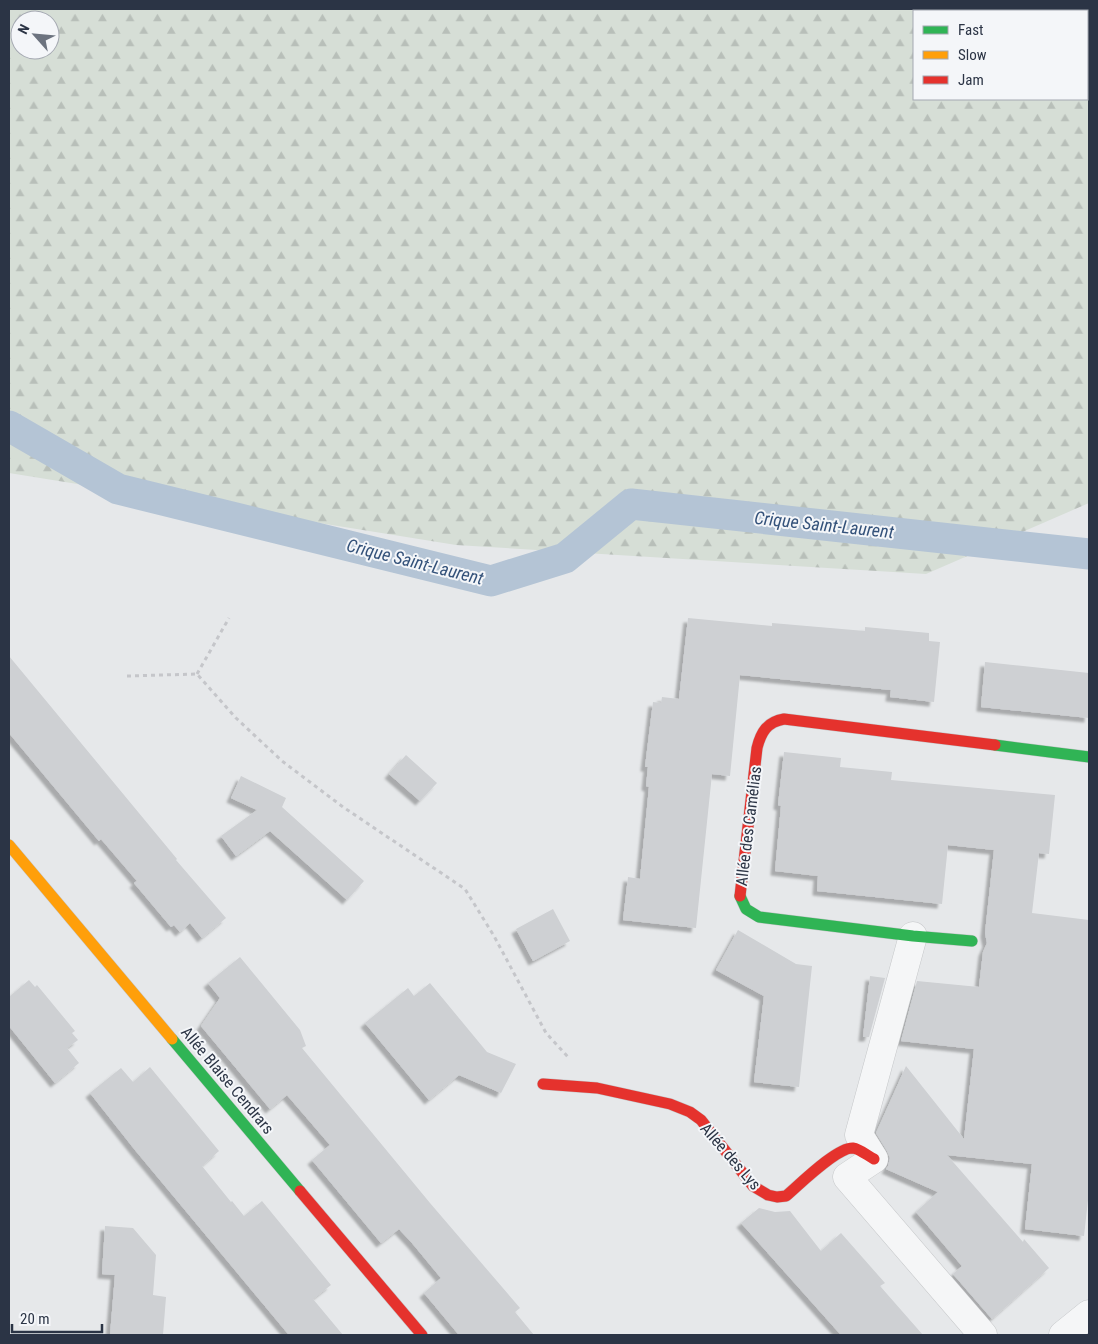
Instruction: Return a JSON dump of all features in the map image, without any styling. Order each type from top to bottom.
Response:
[{"type":"street","name":"Allée des Camélias","points":[[913,936],[753,916],[743,906],[739,894],[757,748],[760,736],[767,724],[774,720],[784,719],[1089,757]]},
{"type":"street","name":"Allée Blaise Cendrars","points":[[9,845],[422,1335]]},
{"type":"street","points":[[972,941],[913,936],[859,1135],[874,1159],[847,1177],[983,1335]]},
{"type":"street","name":"Allée des Lys","points":[[543,1084],[597,1088],[670,1104],[690,1112],[701,1120],[753,1186],[780,1198],[786,1196],[828,1160],[844,1150],[853,1148],[874,1159]]},
{"type":"street","points":[[1063,1335],[1089,1314]]},
{"type":"path","points":[[196,674],[229,618]]},
{"type":"path","points":[[127,676],[196,674],[236,718],[282,761],[365,822],[465,889],[494,936],[546,1033],[597,1088]]},
{"type":"green space","points":[[9,9],[1089,9],[1089,503],[926,574],[456,545],[9,473]]},
{"type":"building","points":[[688,618],[772,626],[772,623],[865,631],[865,627],[929,633],[929,641],[940,642],[934,702],[890,697],[891,690],[740,675],[730,776],[712,774],[696,928],[623,920],[628,877],[640,879],[649,787],[646,786],[648,767],[645,767],[653,702],[661,703],[662,697],[679,699]]},
{"type":"building","points":[[9,656],[176,860],[226,918],[202,938],[190,923],[180,932],[174,925],[171,927],[134,883],[137,881],[101,839],[99,841],[9,733]]},
{"type":"building","points":[[985,662],[1089,673],[1089,718],[981,707]]},
{"type":"building","points":[[784,752],[841,758],[840,767],[892,772],[891,780],[1055,795],[1049,854],[1039,853],[1032,913],[1089,920],[1089,1191],[1084,1236],[1025,1229],[1032,1164],[947,1155],[1023,1242],[1024,1239],[1049,1268],[992,1319],[953,1274],[962,1266],[916,1212],[938,1192],[886,1169],[890,1158],[876,1133],[906,1066],[964,1139],[974,1049],[901,1041],[917,981],[979,987],[983,952],[987,943],[985,933],[994,850],[948,845],[942,904],[817,891],[818,876],[775,871],[781,806],[778,805]]},
{"type":"building","points":[[406,755],[437,783],[420,801],[389,774]]},
{"type":"building","points":[[241,776],[286,798],[282,807],[364,881],[347,900],[270,831],[236,856],[221,836],[257,810],[231,798]]},
{"type":"building","points":[[553,909],[570,941],[533,961],[516,929]]},
{"type":"building","points":[[738,930],[796,964],[812,966],[799,1087],[754,1082],[764,996],[716,970]]},
{"type":"building","points":[[240,957],[300,1030],[306,1046],[302,1048],[430,1203],[520,1308],[515,1312],[534,1335],[459,1335],[424,1293],[441,1278],[412,1243],[399,1229],[381,1243],[312,1160],[330,1145],[287,1095],[270,1109],[201,1026],[220,998],[208,983]]},
{"type":"building","points":[[870,976],[885,978],[869,1037],[863,1037]]},
{"type":"building","points":[[29,980],[35,987],[37,985],[75,1031],[72,1033],[78,1040],[67,1048],[79,1063],[55,1083],[9,1026],[9,997]]},
{"type":"building","points":[[430,983],[487,1052],[516,1064],[501,1093],[459,1075],[429,1100],[365,1023],[408,988],[414,996]]},
{"type":"building","points":[[150,1067],[219,1151],[202,1166],[231,1202],[244,1216],[262,1201],[331,1285],[313,1299],[343,1335],[289,1335],[90,1093],[121,1068],[133,1082]]},
{"type":"building","points":[[759,1208],[775,1212],[790,1211],[821,1251],[841,1233],[885,1283],[880,1286],[923,1335],[841,1335],[741,1223]]},
{"type":"building","points":[[105,1226],[133,1228],[156,1255],[153,1295],[166,1297],[163,1335],[110,1335],[115,1275],[102,1274]]},
{"type":"waterway","name":"Crique Saint-Laurent","points":[[9,426],[118,489],[491,581],[565,558],[631,504],[1089,554]]},
{"type":"traffic: fast","points":[[995,745],[1089,757]]},
{"type":"traffic: fast","points":[[740,896],[746,909],[759,917],[913,936],[972,941]]},
{"type":"traffic: fast","points":[[172,1039],[300,1191]]},
{"type":"traffic: slow","points":[[9,845],[172,1039]]},
{"type":"traffic: jam","points":[[740,896],[757,748],[763,733],[769,725],[784,719],[995,745]]},
{"type":"traffic: jam","points":[[543,1084],[597,1088],[670,1104],[690,1112],[701,1120],[753,1186],[768,1195],[786,1196],[828,1160],[846,1149],[856,1149],[874,1159]]},
{"type":"traffic: jam","points":[[300,1191],[422,1335]]}]
